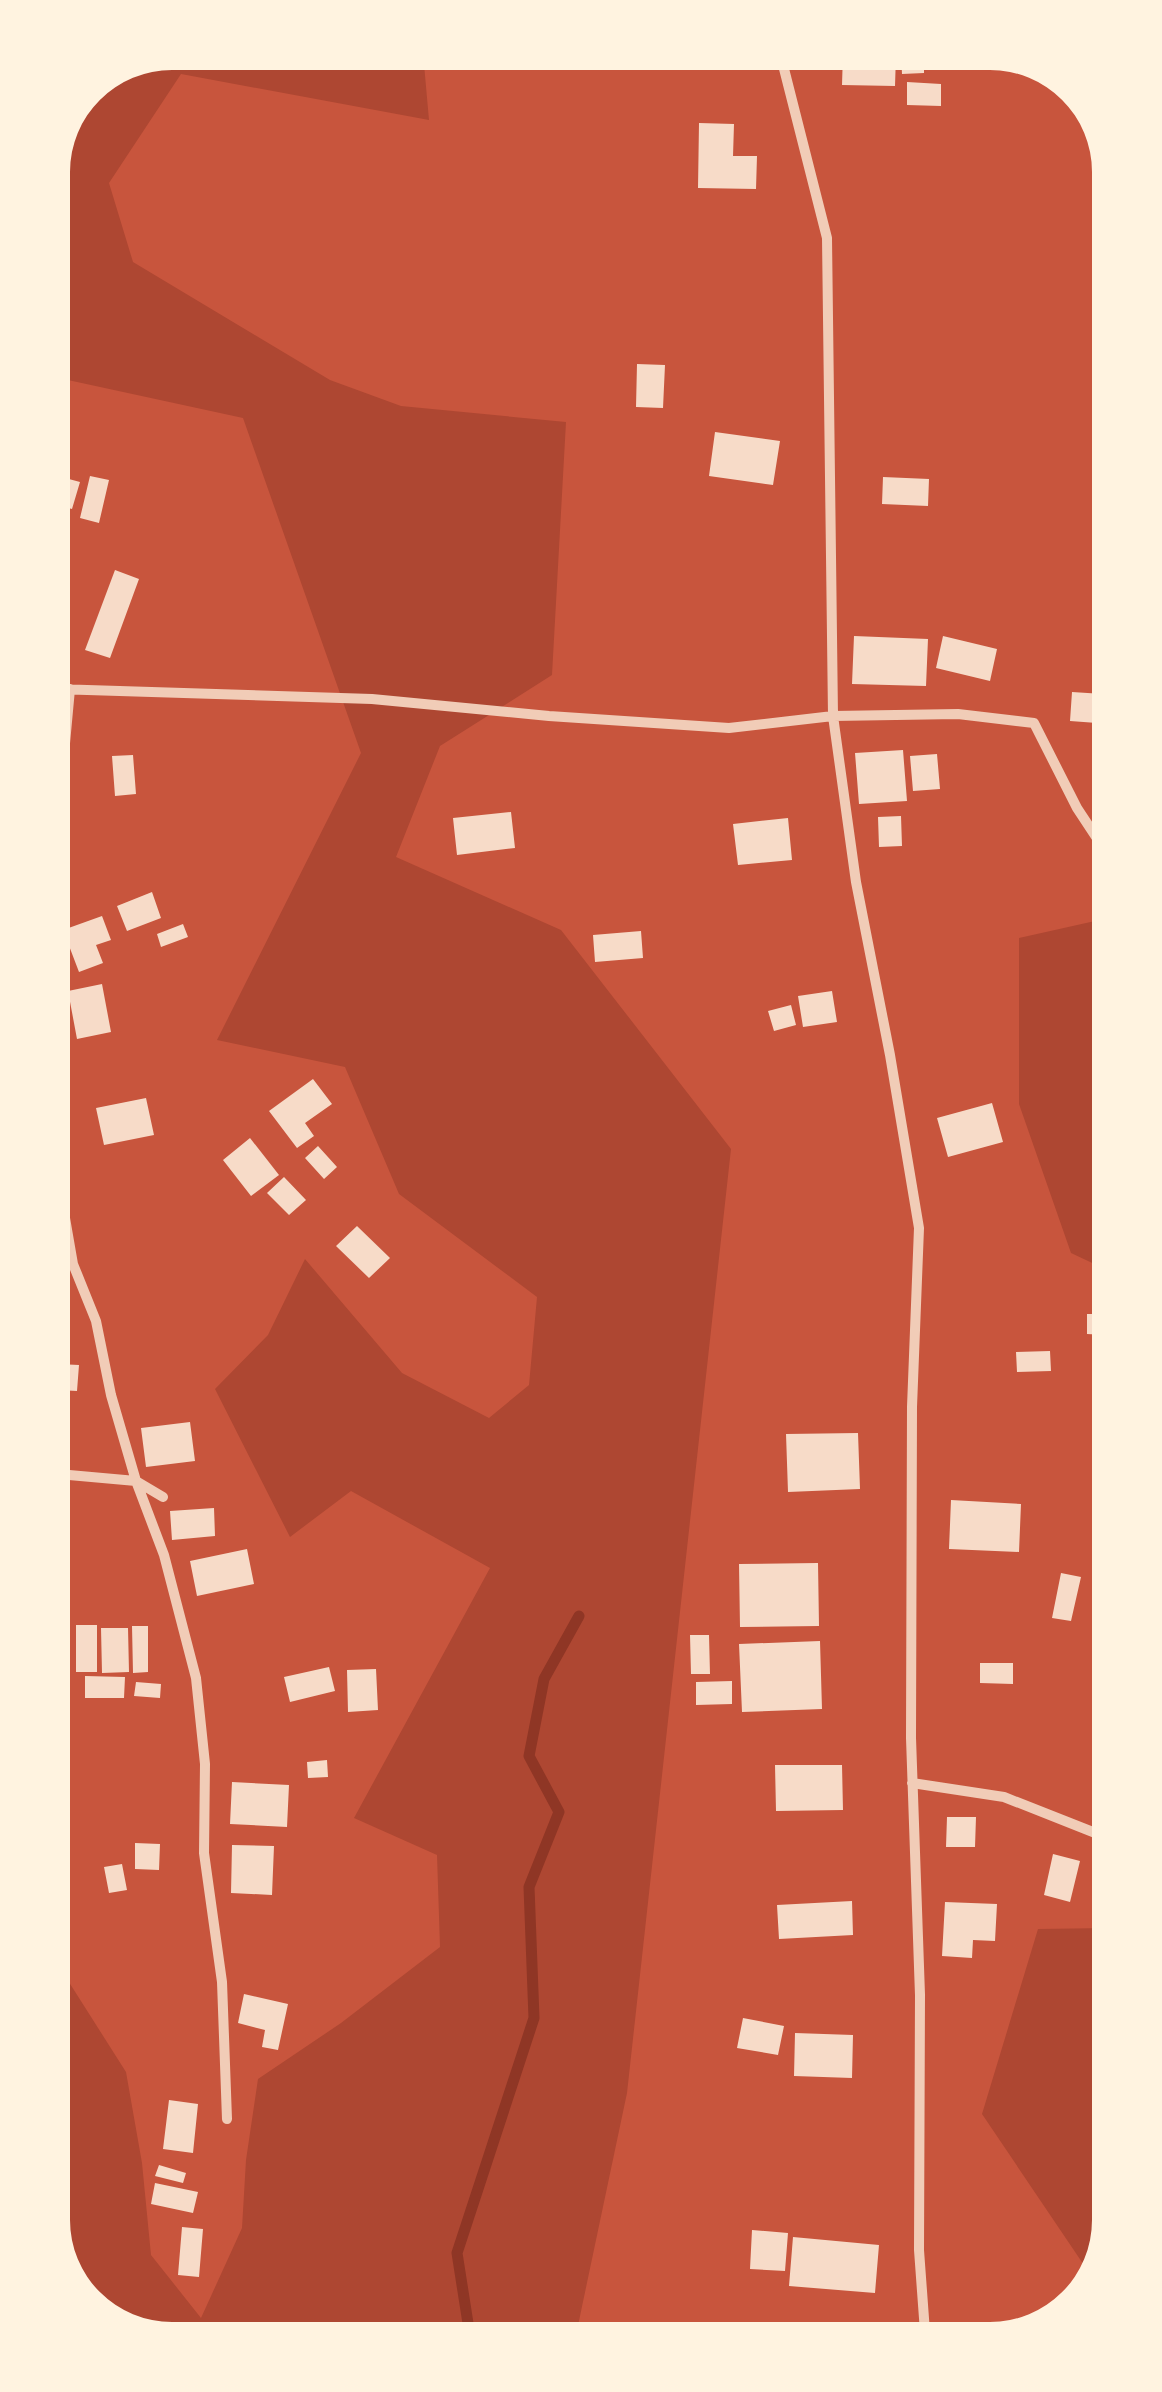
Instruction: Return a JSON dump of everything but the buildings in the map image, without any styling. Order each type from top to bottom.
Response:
[{"type":"street","points":[[784,70],[828,238],[833,716],[856,882],[919,1228],[912,1407],[912,1783],[920,1995],[919,2250],[923,2322]]},
{"type":"street","points":[[70,689],[372,698],[550,716],[729,728],[833,716],[958,714],[1034,723],[1092,830]]},
{"type":"street","points":[[70,1247],[96,1321],[111,1396],[164,1556],[196,1678],[205,1764],[204,1852],[222,1982],[228,2120]]},
{"type":"street","points":[[70,1475],[136,1481],[163,1496]]},
{"type":"street","points":[[912,1783],[1004,1797],[1092,1832]]},
{"type":"shaded area","points":[[425,70],[429,120],[181,74],[109,183],[133,262],[330,380],[401,406],[566,422],[552,675],[440,746],[396,857],[561,930],[731,1149],[627,2093],[579,2322],[152,2320],[121,2308],[100,2292],[84,2271],[72,2240],[70,1984],[126,2072],[142,2163],[151,2255],[201,2318],[242,2228],[246,2160],[258,2079],[341,2023],[440,1947],[437,1855],[354,1818],[490,1568],[351,1491],[290,1537],[215,1389],[268,1335],[305,1259],[402,1373],[489,1418],[529,1385],[537,1297],[399,1194],[345,1067],[217,1040],[361,753],[243,418],[70,380],[70,166],[81,127],[105,95],[139,75],[159,71]]},
{"type":"shaded area","points":[[1092,922],[1092,1263],[1071,1253],[1019,1104],[1019,938]]},
{"type":"shaded area","points":[[1092,1928],[1092,2220],[1082,2262],[982,2114],[1038,1929]]},
{"type":"waterway","points":[[468,2322],[457,2253],[534,2018],[529,1887],[559,1812],[529,1756],[544,1679],[579,1616]]}]
